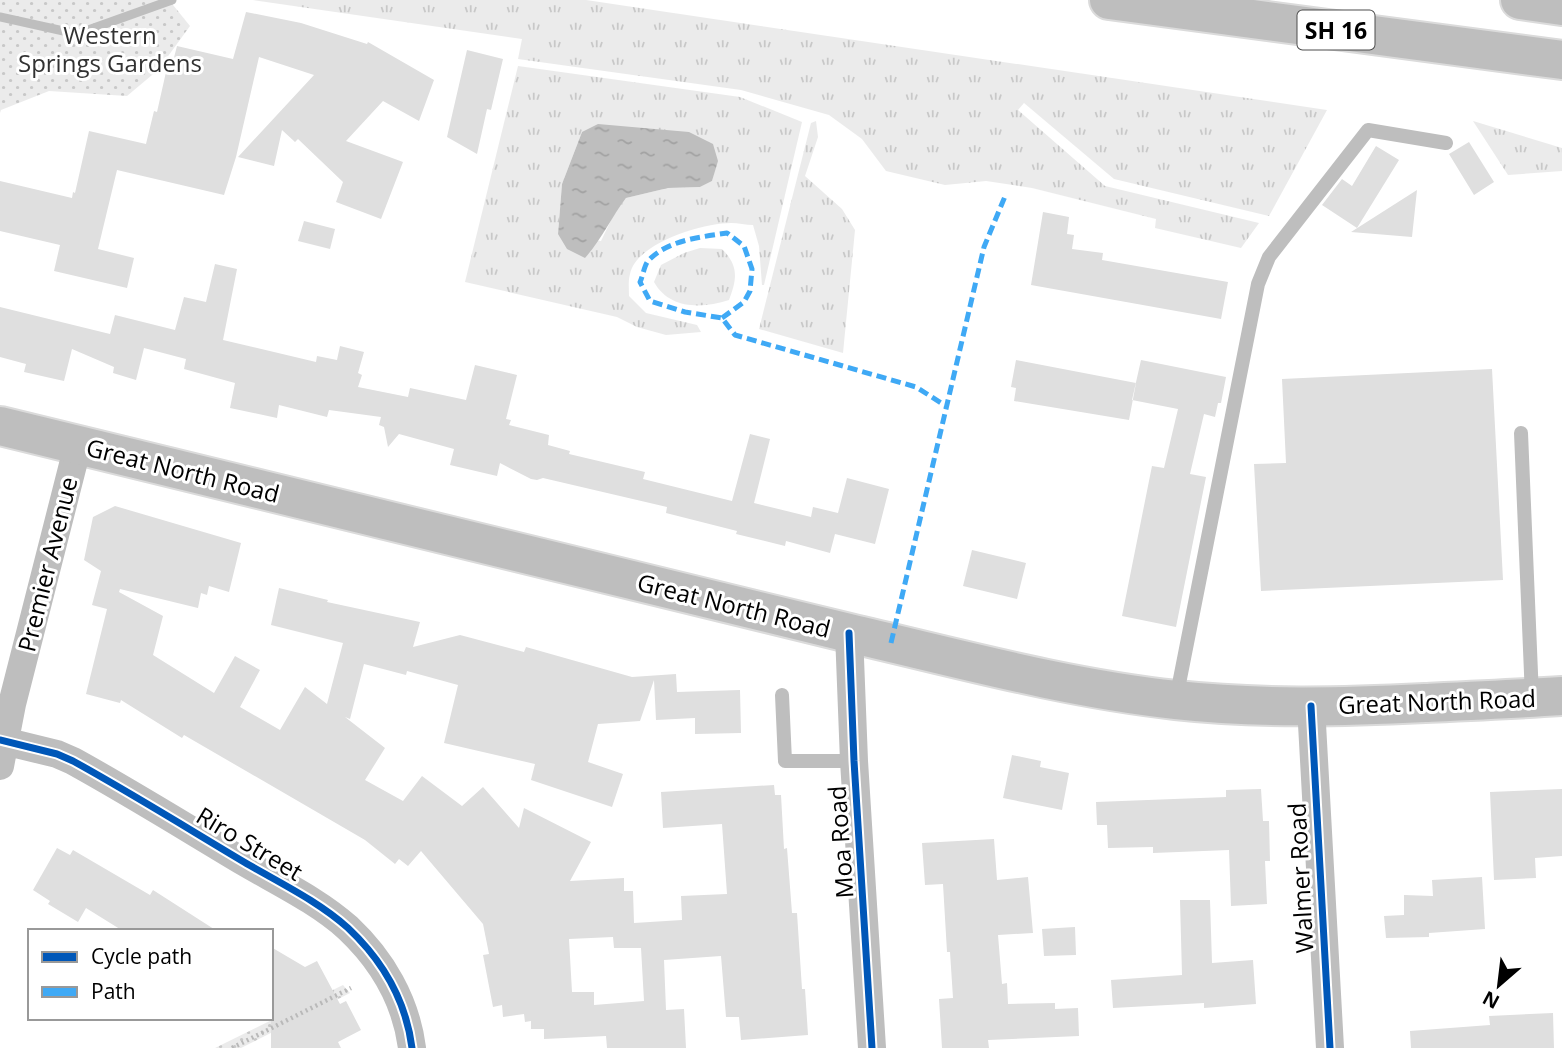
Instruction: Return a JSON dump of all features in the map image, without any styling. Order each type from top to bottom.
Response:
[{"type":"main road","name":"SH 16","points":[[1109,0],[1562,60]]},
{"type":"main road","points":[[1520,0],[1562,5]]},
{"type":"main road","name":"Great North Road","points":[[0,426],[849,634],[981,665],[1097,688],[1176,700],[1311,706],[1547,697]]},
{"type":"street","name":"Premier Avenue","points":[[1,749],[78,445]]},
{"type":"street","name":"Moa Road","points":[[849,634],[872,1048]]},
{"type":"street","name":"Walmer Road","points":[[1311,706],[1330,1048]]},
{"type":"street","name":"Riro Street","points":[[1,749],[57,754],[73,761],[292,890],[347,927],[395,989],[404,1008],[412,1048]]},
{"type":"lane","points":[[1176,700],[1258,284],[1269,257],[1368,130],[1446,143]]},
{"type":"lane","points":[[1521,433],[1547,697]]},
{"type":"lane","points":[[782,695],[785,761],[854,761]]},
{"type":"path","points":[[232,1048],[351,988]]},
{"type":"green space","name":"Western Springs Gardens","points":[[0,0],[169,0],[190,26],[158,70],[127,96],[49,91],[1,110],[0,113]]},
{"type":"green space","points":[[253,0],[586,0],[1327,110],[1269,216],[1114,179],[1024,103],[1018,110],[1105,186],[1259,223],[1241,248],[1155,228],[1156,219],[1032,188],[986,181],[945,185],[886,171],[862,139],[829,115],[741,90],[518,59],[522,39]]},
{"type":"green space","points":[[518,66],[740,97],[802,122],[764,285],[759,246],[753,225],[719,224],[688,231],[657,244],[635,263],[629,277],[629,296],[646,313],[697,325],[701,332],[666,335],[637,327],[617,317],[465,282]],"holes":[[[582,132],[717,161],[712,181],[700,187],[668,188],[626,198],[613,216],[601,241],[558,234],[562,184]]]},
{"type":"green space","points":[[816,121],[818,137],[805,176],[842,209],[855,230],[843,353],[759,329],[811,123]]},
{"type":"green space","points":[[1473,121],[1562,148],[1562,171],[1508,175]]},
{"type":"green space","points":[[700,248],[722,249],[728,255],[735,273],[729,300],[708,305],[687,305],[668,297],[654,282],[661,265]]},
{"type":"green space","points":[[343,985],[350,993],[241,1048],[215,1048]]},
{"type":"water","points":[[598,124],[689,132],[713,144],[718,161],[712,181],[700,187],[668,188],[626,198],[585,258],[567,249],[558,234],[562,184],[582,132]]},
{"type":"building","points":[[246,12],[301,23],[367,44],[368,42],[434,80],[419,121],[383,101],[346,141],[403,162],[381,219],[336,202],[343,182],[298,139],[295,142],[282,130],[274,166],[238,157],[314,75],[259,57],[236,157],[224,195],[117,170],[98,249],[134,258],[127,288],[54,271],[60,245],[0,231],[0,181],[72,198],[89,131],[146,144],[166,72],[170,73],[177,46],[233,59]]},
{"type":"building","points":[[467,50],[503,59],[491,110],[487,109],[477,154],[447,137]]},
{"type":"building","points":[[1469,142],[1494,182],[1474,195],[1449,154]]},
{"type":"building","points":[[1376,146],[1399,160],[1357,228],[1322,205],[1342,179],[1352,186]]},
{"type":"building","points":[[1417,190],[1412,237],[1351,232]]},
{"type":"building","points":[[1043,212],[1069,217],[1067,234],[1074,235],[1072,249],[1103,253],[1102,260],[1228,282],[1221,319],[1031,285]]},
{"type":"building","points":[[304,221],[335,229],[330,249],[298,241]]},
{"type":"building","points":[[215,264],[237,269],[223,340],[316,362],[317,356],[337,360],[340,346],[364,352],[358,373],[362,375],[358,387],[408,397],[410,388],[466,400],[475,365],[517,375],[506,419],[511,420],[509,425],[549,435],[548,445],[570,451],[569,454],[645,472],[643,479],[732,501],[750,434],[770,439],[754,503],[811,517],[813,507],[838,513],[847,478],[889,489],[875,544],[835,534],[830,553],[786,541],[785,546],[666,513],[667,507],[543,478],[531,479],[500,463],[497,476],[450,465],[454,449],[399,434],[388,447],[384,427],[379,425],[381,417],[329,410],[327,417],[279,405],[277,418],[230,408],[235,383],[184,369],[186,359],[144,348],[136,380],[113,373],[114,367],[72,349],[64,381],[24,372],[26,364],[0,357],[0,307],[110,334],[115,315],[175,330],[184,297],[206,302]]},
{"type":"building","points":[[1016,360],[1136,383],[1129,420],[1014,401],[1016,388],[1011,387]]},
{"type":"building","points":[[1141,360],[1226,377],[1215,417],[1204,414],[1190,474],[1206,477],[1176,627],[1122,616],[1152,466],[1164,468],[1178,409],[1132,400]]},
{"type":"building","points":[[1492,369],[1503,580],[1261,591],[1254,464],[1286,463],[1282,379]]},
{"type":"building","points":[[115,506],[241,543],[229,592],[209,586],[207,595],[201,593],[198,608],[120,589],[119,592],[163,616],[153,655],[214,693],[235,656],[260,670],[240,707],[280,730],[305,687],[327,704],[343,643],[271,625],[279,588],[328,600],[327,602],[420,622],[413,647],[460,635],[524,652],[526,647],[632,677],[676,674],[677,692],[740,690],[741,733],[695,734],[695,718],[656,720],[654,680],[640,721],[598,724],[588,762],[623,774],[612,807],[531,780],[535,764],[444,743],[458,685],[407,671],[406,675],[364,664],[350,719],[345,717],[385,748],[365,780],[403,801],[422,776],[462,806],[483,787],[519,828],[524,808],[591,842],[570,881],[624,878],[624,891],[633,891],[634,923],[682,920],[681,896],[727,894],[722,824],[663,828],[661,792],[774,785],[775,795],[781,795],[784,849],[787,848],[792,913],[797,913],[808,1035],[741,1040],[739,1017],[726,1017],[721,956],[664,960],[666,1010],[684,1009],[686,1048],[607,1048],[606,1036],[544,1039],[544,1029],[531,1029],[531,1021],[525,1022],[524,1014],[503,1017],[502,1005],[493,1007],[483,955],[489,954],[483,924],[421,851],[408,866],[399,859],[395,864],[365,840],[184,735],[182,738],[121,700],[120,703],[86,694],[107,609],[92,605],[101,571],[84,560],[93,517]],"holes":[[[613,937],[614,948],[641,948],[644,1001],[594,1005],[594,992],[572,992],[569,939]]]},
{"type":"building","points":[[972,550],[1026,563],[1017,599],[963,586]]},
{"type":"building","points":[[1012,755],[1041,761],[1040,767],[1069,773],[1062,810],[1003,798]]},
{"type":"building","points":[[1261,789],[1263,821],[1269,821],[1270,861],[1265,861],[1267,904],[1231,906],[1229,850],[1153,853],[1153,847],[1108,848],[1107,825],[1097,825],[1096,802],[1226,797],[1226,790]]},
{"type":"building","points":[[1562,789],[1562,856],[1535,858],[1536,878],[1494,880],[1490,792]]},
{"type":"building","points":[[994,839],[997,880],[1028,877],[1033,933],[998,935],[1002,984],[1007,983],[1008,1004],[1055,1003],[1055,1009],[1078,1008],[1079,1036],[988,1040],[989,1048],[942,1048],[939,999],[953,998],[950,952],[947,952],[943,884],[925,885],[922,843]]},
{"type":"building","points":[[57,848],[70,855],[73,850],[150,895],[153,890],[214,929],[120,929],[86,908],[78,922],[48,904],[50,901],[33,890]]},
{"type":"building","points":[[1482,877],[1485,929],[1429,933],[1429,937],[1386,938],[1384,916],[1404,915],[1404,895],[1433,896],[1432,880]]},
{"type":"building","points":[[1180,900],[1210,900],[1212,963],[1253,960],[1256,1004],[1204,1008],[1204,1003],[1113,1008],[1111,980],[1182,975]]},
{"type":"building","points":[[1075,927],[1076,955],[1044,956],[1042,929]]},
{"type":"building","points":[[273,948],[305,967],[317,961],[340,1004],[346,1001],[361,1030],[338,1042],[341,1048],[271,1048]]},
{"type":"building","points":[[1553,1013],[1554,1048],[1411,1048],[1410,1031],[1490,1025],[1489,1016]]},
{"type":"waterway","points":[[0,17],[77,34],[172,0]]},
{"type":"marked path","points":[[891,643],[984,247],[1006,194]]},
{"type":"marked path","points":[[722,318],[744,302],[750,291],[752,269],[744,246],[727,233],[706,236],[674,244],[648,261],[640,282],[650,301],[685,312],[722,318],[735,335],[916,387],[946,406]]},
{"type":"cycle path","points":[[849,633],[872,1048]]},
{"type":"cycle path","points":[[1311,706],[1330,1048]]},
{"type":"cycle path","points":[[0,740],[57,754],[73,761],[324,909],[360,940],[382,968],[398,998],[412,1048]]}]
